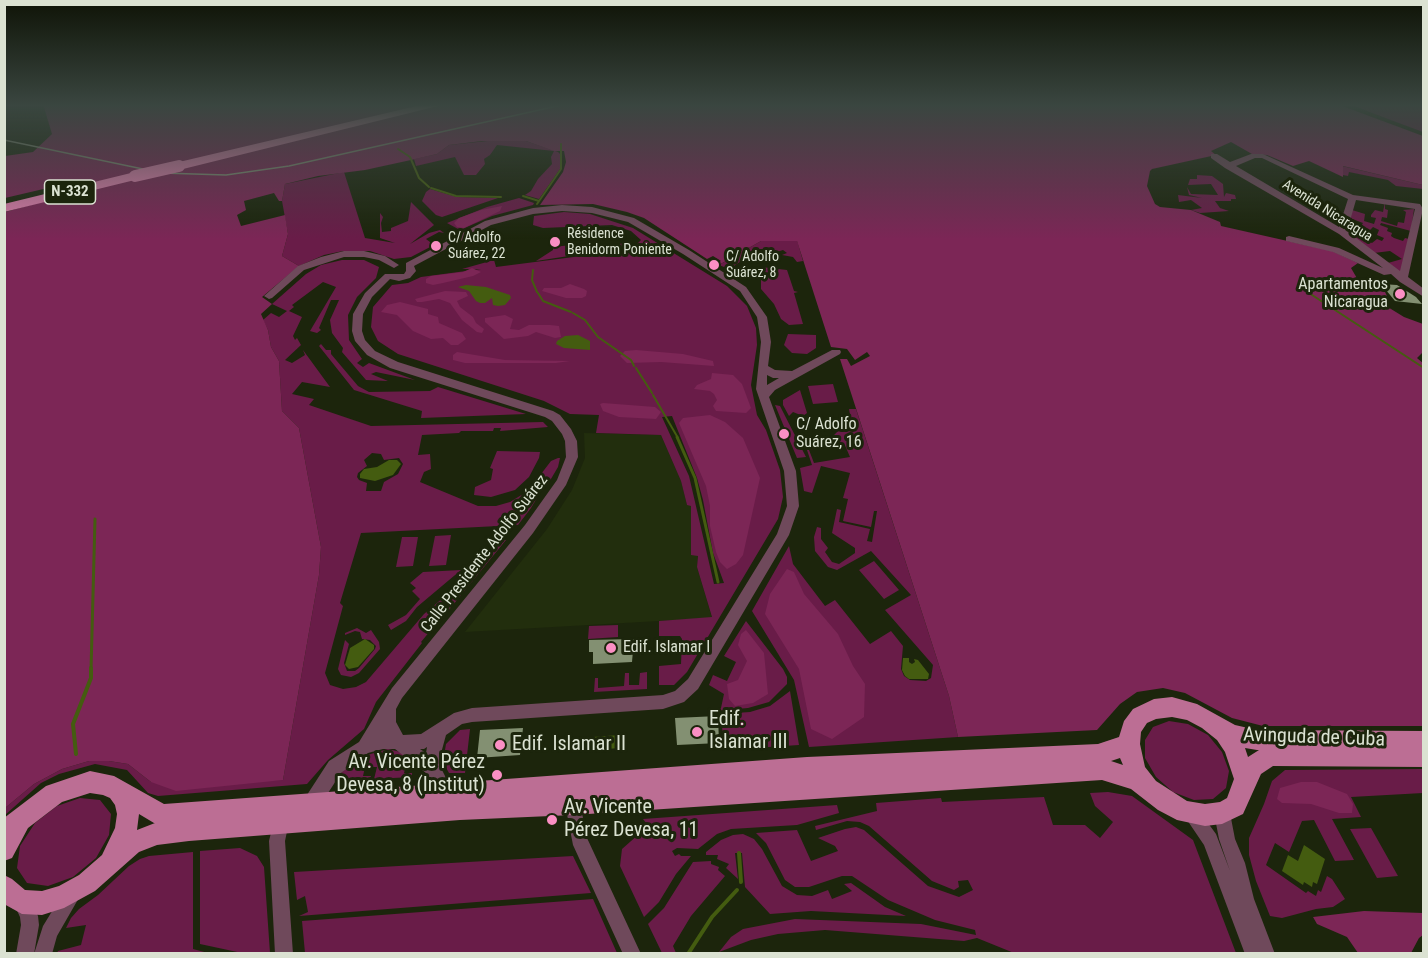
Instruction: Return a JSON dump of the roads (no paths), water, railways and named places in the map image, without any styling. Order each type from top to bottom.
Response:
[{"type":"highway","name":"N-332","points":[[131,175],[166,163],[228,149]]},
{"type":"highway","name":"N-332","points":[[52,193],[252,149]]},
{"type":"highway","points":[[4,201],[52,193]]},
{"type":"highway","points":[[4,209],[52,193]]},
{"type":"main road","points":[[13,894],[42,903],[64,896],[87,883],[132,843],[157,834],[281,822],[1102,770],[1137,780],[1166,802],[1191,814],[1205,815],[1222,813],[1235,806],[1242,793],[1245,779],[1234,746],[1224,733],[1209,721],[1190,711],[1172,707],[1154,709],[1140,716],[1131,728],[1129,744],[1134,766],[1148,788]]},
{"type":"main road","name":"Avinguda de Cuba","points":[[1209,721],[1231,735],[1257,740],[1424,741]]},
{"type":"main road","points":[[4,850],[13,827],[37,806],[54,794],[90,782],[106,784],[162,815],[807,768],[1098,755],[1129,744]]},
{"type":"main road","name":"Avinguda de Cuba","points":[[1245,779],[1253,766],[1271,755],[1424,756]]},
{"type":"main road","points":[[106,865],[126,830],[128,814],[125,800],[118,790]]},
{"type":"street","name":"Avenida Nicaragua","points":[[1214,156],[1342,232],[1424,294]]},
{"type":"street","points":[[1228,166],[1254,156],[1263,156],[1351,196],[1409,203],[1419,209],[1403,280],[1336,250],[1289,239]]},
{"type":"street","points":[[1342,232],[1351,196]]},
{"type":"street","points":[[269,296],[301,268],[344,254],[364,254],[382,258],[399,278],[407,276],[411,271],[409,265],[488,223],[513,215],[562,208],[610,213],[642,225],[743,289],[759,309],[766,329],[760,381],[790,471],[793,506],[783,535],[693,684],[679,697],[663,702],[472,715],[449,724],[439,733],[424,741],[399,743],[383,741],[364,747],[335,767],[311,804]]},
{"type":"street","name":"Calle Presidente Adolfo Suárez","points":[[364,747],[389,705],[549,502],[567,472],[572,454],[571,441],[567,432],[556,418],[549,414],[394,365],[372,353],[360,341],[357,331],[358,314],[368,294],[391,271]]},
{"type":"street","points":[[764,397],[771,387],[836,352]]},
{"type":"street","points":[[762,367],[773,374],[794,374]]},
{"type":"street","points":[[389,705],[388,723],[399,743],[432,767],[447,796]]},
{"type":"street","points":[[432,767],[432,757],[439,733]]},
{"type":"street","points":[[573,804],[579,839],[632,954]]},
{"type":"street","points":[[1222,813],[1227,839],[1237,863],[1245,899],[1266,954]]},
{"type":"street","points":[[1191,814],[1210,840],[1254,954]]},
{"type":"street","points":[[281,822],[277,841],[284,954]]},
{"type":"street","points":[[43,954],[49,933],[75,890]]},
{"type":"street","points":[[13,894],[28,916],[30,925],[26,954]]},
{"type":"waterway","points":[[398,149],[410,157],[419,178],[429,187]]},
{"type":"waterway","points":[[537,204],[561,169],[561,149]]},
{"type":"waterway","points":[[431,188],[456,196],[501,197]]},
{"type":"waterway","points":[[523,196],[539,201]]},
{"type":"waterway","points":[[533,270],[532,280],[537,292]]},
{"type":"waterway","points":[[538,293],[543,301],[571,312]]},
{"type":"waterway","points":[[1309,293],[1424,368]]},
{"type":"waterway","points":[[573,313],[585,320],[598,337],[631,360],[634,366]]},
{"type":"waterway","points":[[636,368],[652,393]]},
{"type":"waterway","points":[[653,395],[678,438]]},
{"type":"waterway","points":[[677,437],[695,478],[718,582]]},
{"type":"waterway","points":[[91,670],[95,519]]},
{"type":"waterway","points":[[76,754],[73,724],[91,678],[91,670]]},
{"type":"waterway","points":[[739,853],[741,882]]},
{"type":"waterway","points":[[688,954],[712,917],[737,890]]},
{"type":"tram line","points":[[46,149],[162,173],[226,175],[289,166],[366,149]]},
{"type":"place","name":"Résidence Benidorm Poniente","points":[[555,242]]},
{"type":"place","name":"C/ Adolfo Suárez, 22","points":[[436,246]]},
{"type":"place","name":"C/ Adolfo Suárez, 8","points":[[714,265]]},
{"type":"place","name":"Apartamentos Nicaragua","points":[[1400,294]]},
{"type":"place","name":"C/ Adolfo Suárez, 16","points":[[784,434]]},
{"type":"place","name":"Edif. Islamar I","points":[[611,648]]},
{"type":"place","name":"Edif. Islamar III","points":[[697,732]]},
{"type":"place","name":"Edif. Islamar II","points":[[500,745]]},
{"type":"place","name":"Av. Vicente Pérez Devesa, 8 (Institut)","points":[[497,775]]},
{"type":"place","name":"Av. Vicente Pérez Devesa, 11","points":[[552,820]]}]
